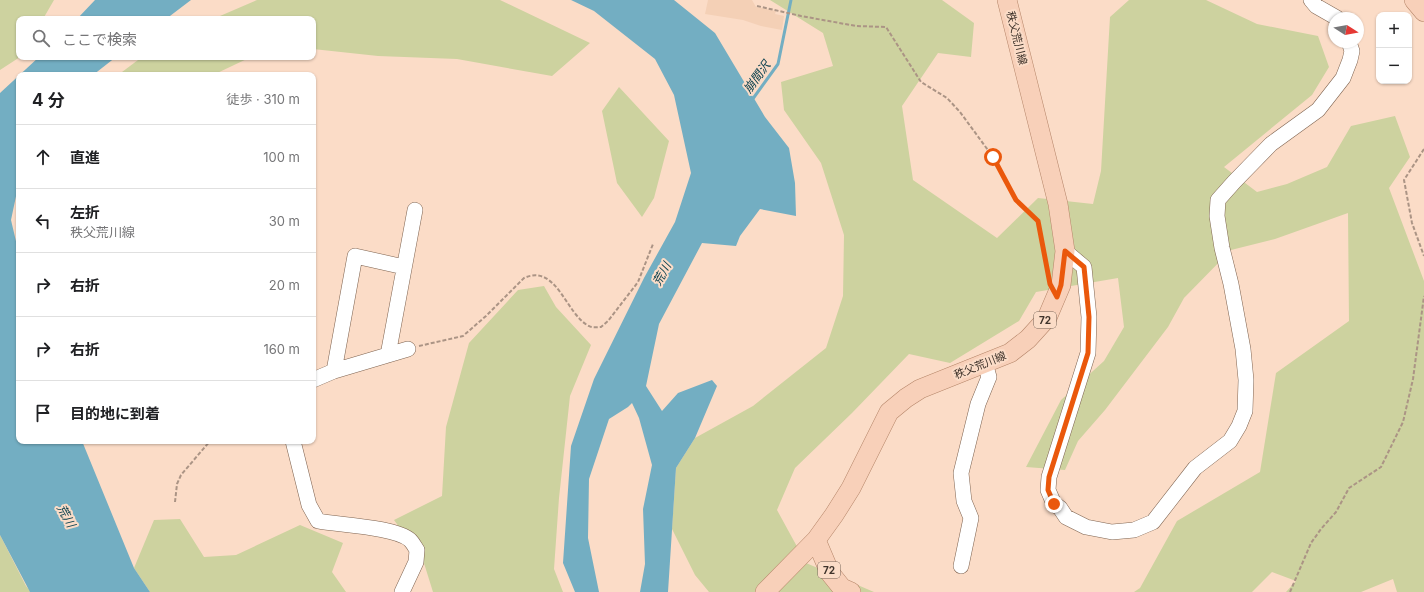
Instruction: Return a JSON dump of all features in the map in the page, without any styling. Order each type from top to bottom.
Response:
[{"type":"main road","name":"秩父荒川線","points":[[765,592],[811,545],[851,488],[890,412],[906,398],[920,389],[1010,353],[1028,339],[1047,318],[1061,285],[1065,251],[1058,204],[1007,0]]},
{"type":"main road","points":[[1414,0],[1424,12]]},
{"type":"main road","name":"72","points":[[811,545],[842,588],[851,592]]},
{"type":"street","points":[[1311,0],[1316,6],[1328,13]]},
{"type":"street","points":[[1065,251],[1084,267],[1089,317],[1088,353],[1049,477],[1048,490],[1054,504],[1060,508],[1066,517],[1086,527],[1112,532],[1134,530],[1153,522],[1194,468],[1230,441],[1239,426],[1245,411],[1246,380],[1243,349],[1231,284],[1222,248],[1217,216],[1218,200],[1271,144],[1318,110],[1343,78],[1350,60],[1352,51],[1351,48]]},
{"type":"street","points":[[388,355],[415,210]]},
{"type":"street","points":[[334,372],[355,256],[404,267]]},
{"type":"street","points":[[316,379],[408,349]]},
{"type":"street","points":[[961,566],[971,518],[964,501],[961,473],[978,404],[989,377],[985,363]]},
{"type":"street","points":[[294,444],[309,505],[318,521],[336,525],[359,526],[400,534],[410,540],[417,550],[416,562],[402,592]]},
{"type":"path","points":[[757,6],[856,26],[886,27],[920,82],[947,98],[960,112],[993,157],[1016,200],[1038,221],[1048,276]]},
{"type":"path","points":[[1424,149],[1404,180],[1412,223],[1424,256]]},
{"type":"path","points":[[408,349],[463,336],[486,316],[524,278],[532,274],[543,277],[555,285],[579,320],[590,327],[601,327],[638,282],[653,244]]},
{"type":"path","points":[[1290,592],[1311,544],[1321,529],[1336,512],[1349,488],[1381,467],[1403,422],[1413,379],[1424,296]]},
{"type":"path","points":[[175,502],[177,484],[181,475],[207,444]]},
{"type":"shaded area","points":[[708,0],[752,0],[756,7],[776,11],[775,14],[784,16],[782,30],[761,26],[743,20],[705,14]]},
{"type":"green space","points":[[0,0],[54,0],[45,16],[16,16],[16,60],[0,70]]},
{"type":"green space","points":[[257,0],[500,0],[590,43],[552,76],[457,59],[378,56],[316,49],[316,16],[220,16]]},
{"type":"green space","points":[[770,0],[942,0],[974,23],[971,57],[938,53],[902,106],[913,180],[997,238],[1038,198],[1093,204],[1101,171],[1110,17],[1129,0],[1206,0],[1257,24],[1318,36],[1329,67],[1312,95],[1224,167],[1257,192],[1287,184],[1327,167],[1351,126],[1395,116],[1410,157],[1389,188],[1424,281],[1424,592],[1397,592],[1393,579],[1361,592],[1286,592],[1296,581],[1272,572],[1252,592],[1134,592],[1140,588],[1177,521],[1260,472],[1276,373],[1349,321],[1348,213],[1275,239],[1231,250],[1184,298],[1168,327],[1105,410],[1078,441],[1065,470],[1026,467],[1061,400],[1104,361],[1124,327],[1118,278],[1036,292],[1019,321],[950,363],[909,354],[852,413],[795,468],[777,510],[806,563],[874,592],[709,592],[695,575],[672,529],[676,468],[695,438],[753,406],[826,348],[843,296],[844,235],[821,163],[784,110],[781,82],[833,66],[823,33]]},
{"type":"green space","points":[[138,60],[245,60],[219,72],[122,72]]},
{"type":"green space","points":[[619,87],[669,141],[654,198],[642,217],[617,183],[602,111]]},
{"type":"green space","points":[[544,286],[556,307],[591,345],[570,396],[559,498],[554,569],[563,592],[433,592],[423,560],[394,520],[442,496],[446,427],[469,343],[518,290]]},
{"type":"green space","points":[[180,519],[204,557],[236,555],[300,525],[343,543],[332,572],[346,592],[150,592],[134,568],[154,520]]},
{"type":"green space","points":[[0,535],[26,586],[31,592],[0,592]]},
{"type":"water","points":[[95,0],[191,0],[170,16],[80,16]]},
{"type":"water","name":"荒川","points":[[571,0],[674,0],[715,33],[765,117],[789,148],[795,183],[796,216],[760,209],[740,236],[736,246],[702,243],[659,324],[646,386],[662,411],[678,393],[712,380],[717,386],[695,438],[676,468],[668,592],[640,592],[645,564],[643,509],[652,465],[639,418],[632,403],[609,419],[589,479],[588,538],[599,592],[575,592],[563,563],[571,446],[594,379],[644,278],[675,222],[691,173],[674,95],[655,59],[594,11]]},
{"type":"water","points":[[36,60],[112,60],[97,72],[23,72]]},
{"type":"water","name":"荒川","points":[[16,78],[16,196],[11,220],[16,241],[16,444],[83,444],[134,568],[150,592],[30,592],[0,535],[0,93]]},
{"type":"waterway","name":"崩間沢","points":[[752,100],[778,64],[791,0]]},
{"type":"route","points":[[993,157],[1016,200],[1038,221],[1050,284],[1057,297],[1061,285],[1065,251],[1084,267],[1089,317],[1088,353],[1067,415],[1049,477],[1048,490],[1054,504]]}]
